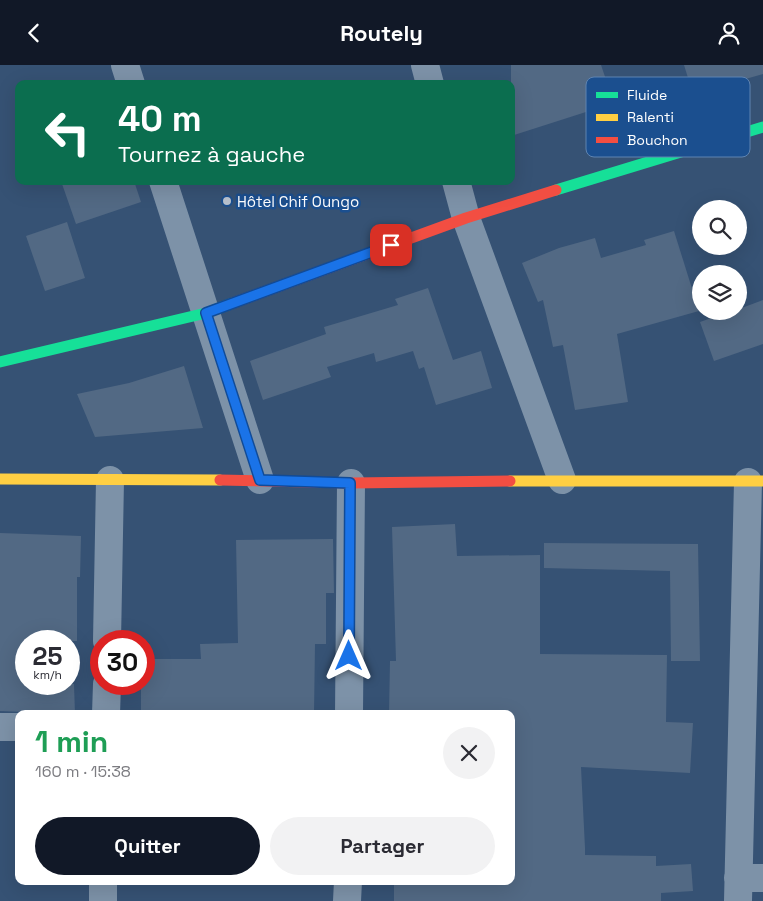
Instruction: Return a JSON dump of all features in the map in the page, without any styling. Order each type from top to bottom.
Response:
[{"type":"street","points":[[125,65],[130,80]]},
{"type":"street","points":[[425,65],[429,80]]},
{"type":"street","points":[[750,131],[763,127]]},
{"type":"street","points":[[0,362],[206,313],[466,218],[665,157]]},
{"type":"street","points":[[164,185],[260,480]]},
{"type":"street","points":[[457,185],[466,218],[562,479]]},
{"type":"street","points":[[0,478],[260,480],[350,483],[562,479],[756,481],[747,886]]},
{"type":"street","points":[[107,630],[110,480]]},
{"type":"street","points":[[349,710],[350,483]]},
{"type":"street","points":[[106,710],[107,695]]},
{"type":"street","points":[[0,727],[15,727]]},
{"type":"street","points":[[103,885],[103,901]]},
{"type":"street","points":[[347,901],[348,885]]},
{"type":"building","points":[[511,65],[601,65],[605,77],[586,77],[586,112],[515,135],[515,80],[511,80]]},
{"type":"building","points":[[684,65],[763,65],[763,74],[750,78],[688,77]]},
{"type":"building","points":[[62,185],[135,185],[141,202],[76,224]]},
{"type":"building","points":[[67,222],[85,278],[45,291],[26,236]]},
{"type":"building","points":[[674,231],[692,289],[692,313],[617,334],[628,402],[575,410],[563,345],[553,347],[543,300],[538,302],[522,263],[559,248],[595,238],[601,258],[646,245],[644,240]]},
{"type":"building","points":[[428,288],[453,360],[481,351],[492,388],[436,405],[424,367],[419,369],[413,351],[376,362],[374,353],[327,367],[331,377],[263,400],[250,361],[326,334],[324,327],[398,305],[395,299]]},
{"type":"building","points":[[763,300],[763,344],[714,361],[700,322],[706,320],[747,320],[747,306]]},
{"type":"building","points":[[184,366],[203,428],[95,437],[77,394],[129,383]]},
{"type":"building","points":[[455,524],[457,556],[540,555],[540,654],[667,655],[666,722],[693,723],[690,773],[581,767],[585,855],[656,856],[656,866],[691,864],[693,891],[661,893],[661,901],[394,901],[394,885],[515,885],[515,710],[389,710],[390,661],[396,661],[392,527]]},
{"type":"building","points":[[0,533],[81,536],[80,577],[77,577],[77,630],[15,630],[15,695],[74,695],[75,710],[15,710],[15,712],[0,711]]},
{"type":"building","points":[[333,539],[334,593],[326,593],[326,644],[315,644],[314,710],[141,710],[141,695],[155,695],[155,659],[201,659],[200,644],[238,643],[236,540]]},
{"type":"building","points":[[544,543],[698,544],[700,661],[671,661],[670,571],[544,568]]},
{"type":"traffic: fast","points":[[750,131],[763,127]]},
{"type":"traffic: fast","points":[[556,190],[664,157]]},
{"type":"traffic: fast","points":[[0,362],[206,313],[233,303]]},
{"type":"traffic: slow","points":[[0,479],[220,480]]},
{"type":"traffic: slow","points":[[510,481],[763,481]]},
{"type":"traffic: jam","points":[[233,303],[466,218],[556,190]]},
{"type":"traffic: jam","points":[[220,480],[351,483],[510,481]]},
{"type":"place","name":"Hôtel Chif Oungo","points":[[227,201]]},
{"type":"route","points":[[349,656],[350,483],[260,480],[206,313],[391,245]]}]
